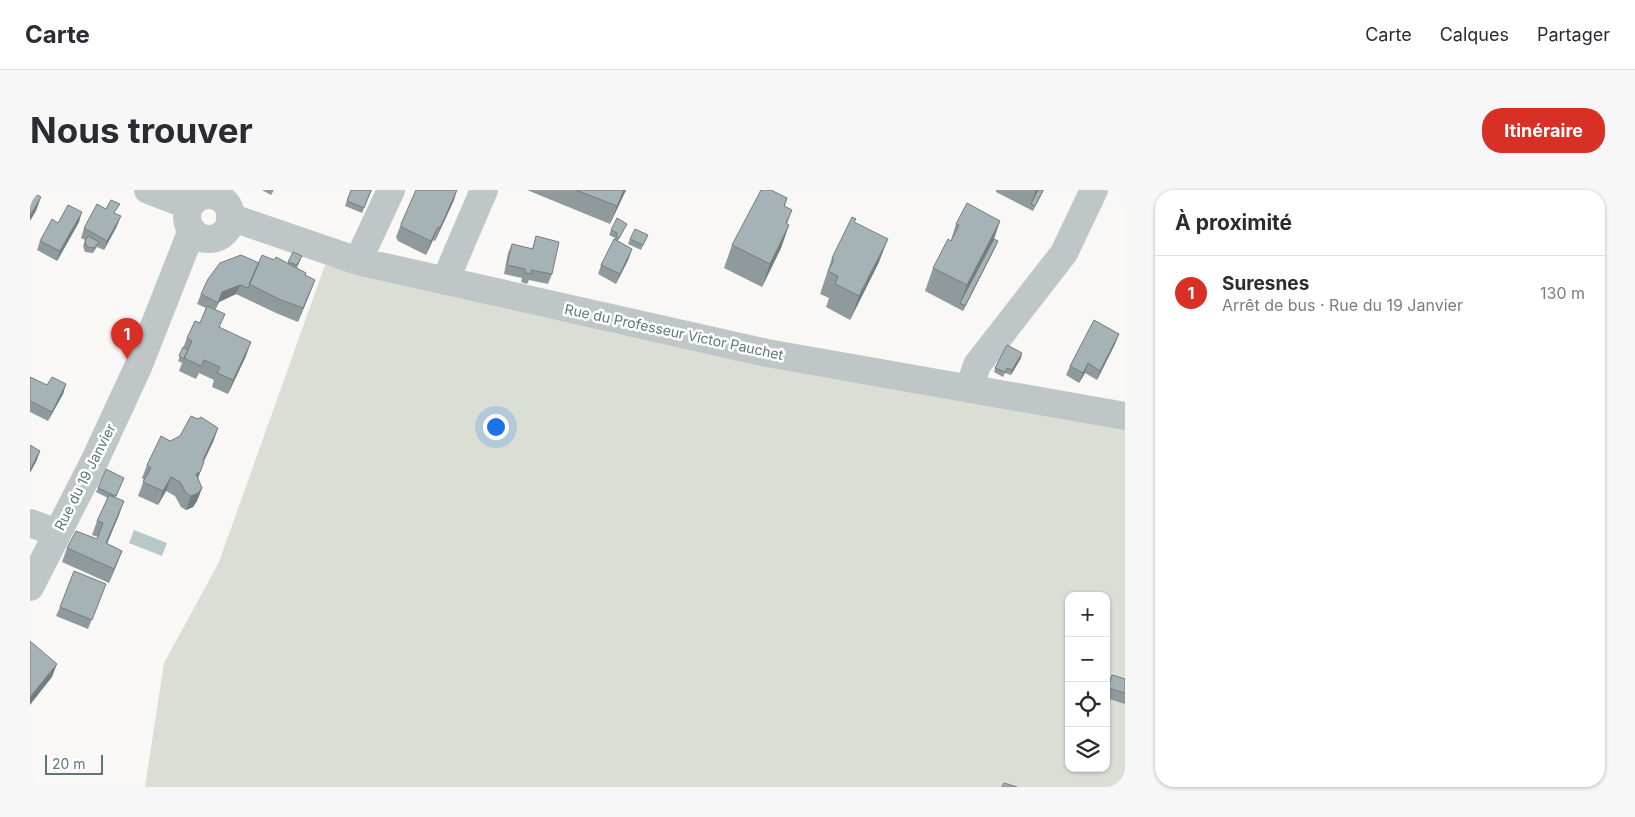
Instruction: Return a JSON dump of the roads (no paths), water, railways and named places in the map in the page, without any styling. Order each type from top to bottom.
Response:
[{"type":"street","points":[[148,190],[196,225],[217,237],[225,231],[222,201],[211,195],[197,198],[196,225]]},
{"type":"street","points":[[358,261],[391,190]]},
{"type":"street","points":[[445,281],[484,190]]},
{"type":"street","points":[[969,389],[977,365],[1064,253],[1094,190]]},
{"type":"street","name":"Rue du Professeur Victor Pauchet","points":[[222,201],[358,261],[767,353],[1125,416]]},
{"type":"street","name":"Rue du 19 Janvier","points":[[30,587],[95,460],[138,367],[196,225]]},
{"type":"street","points":[[30,523],[57,533]]},
{"type":"place","name":"Suresnes","points":[[127,359]]}]
